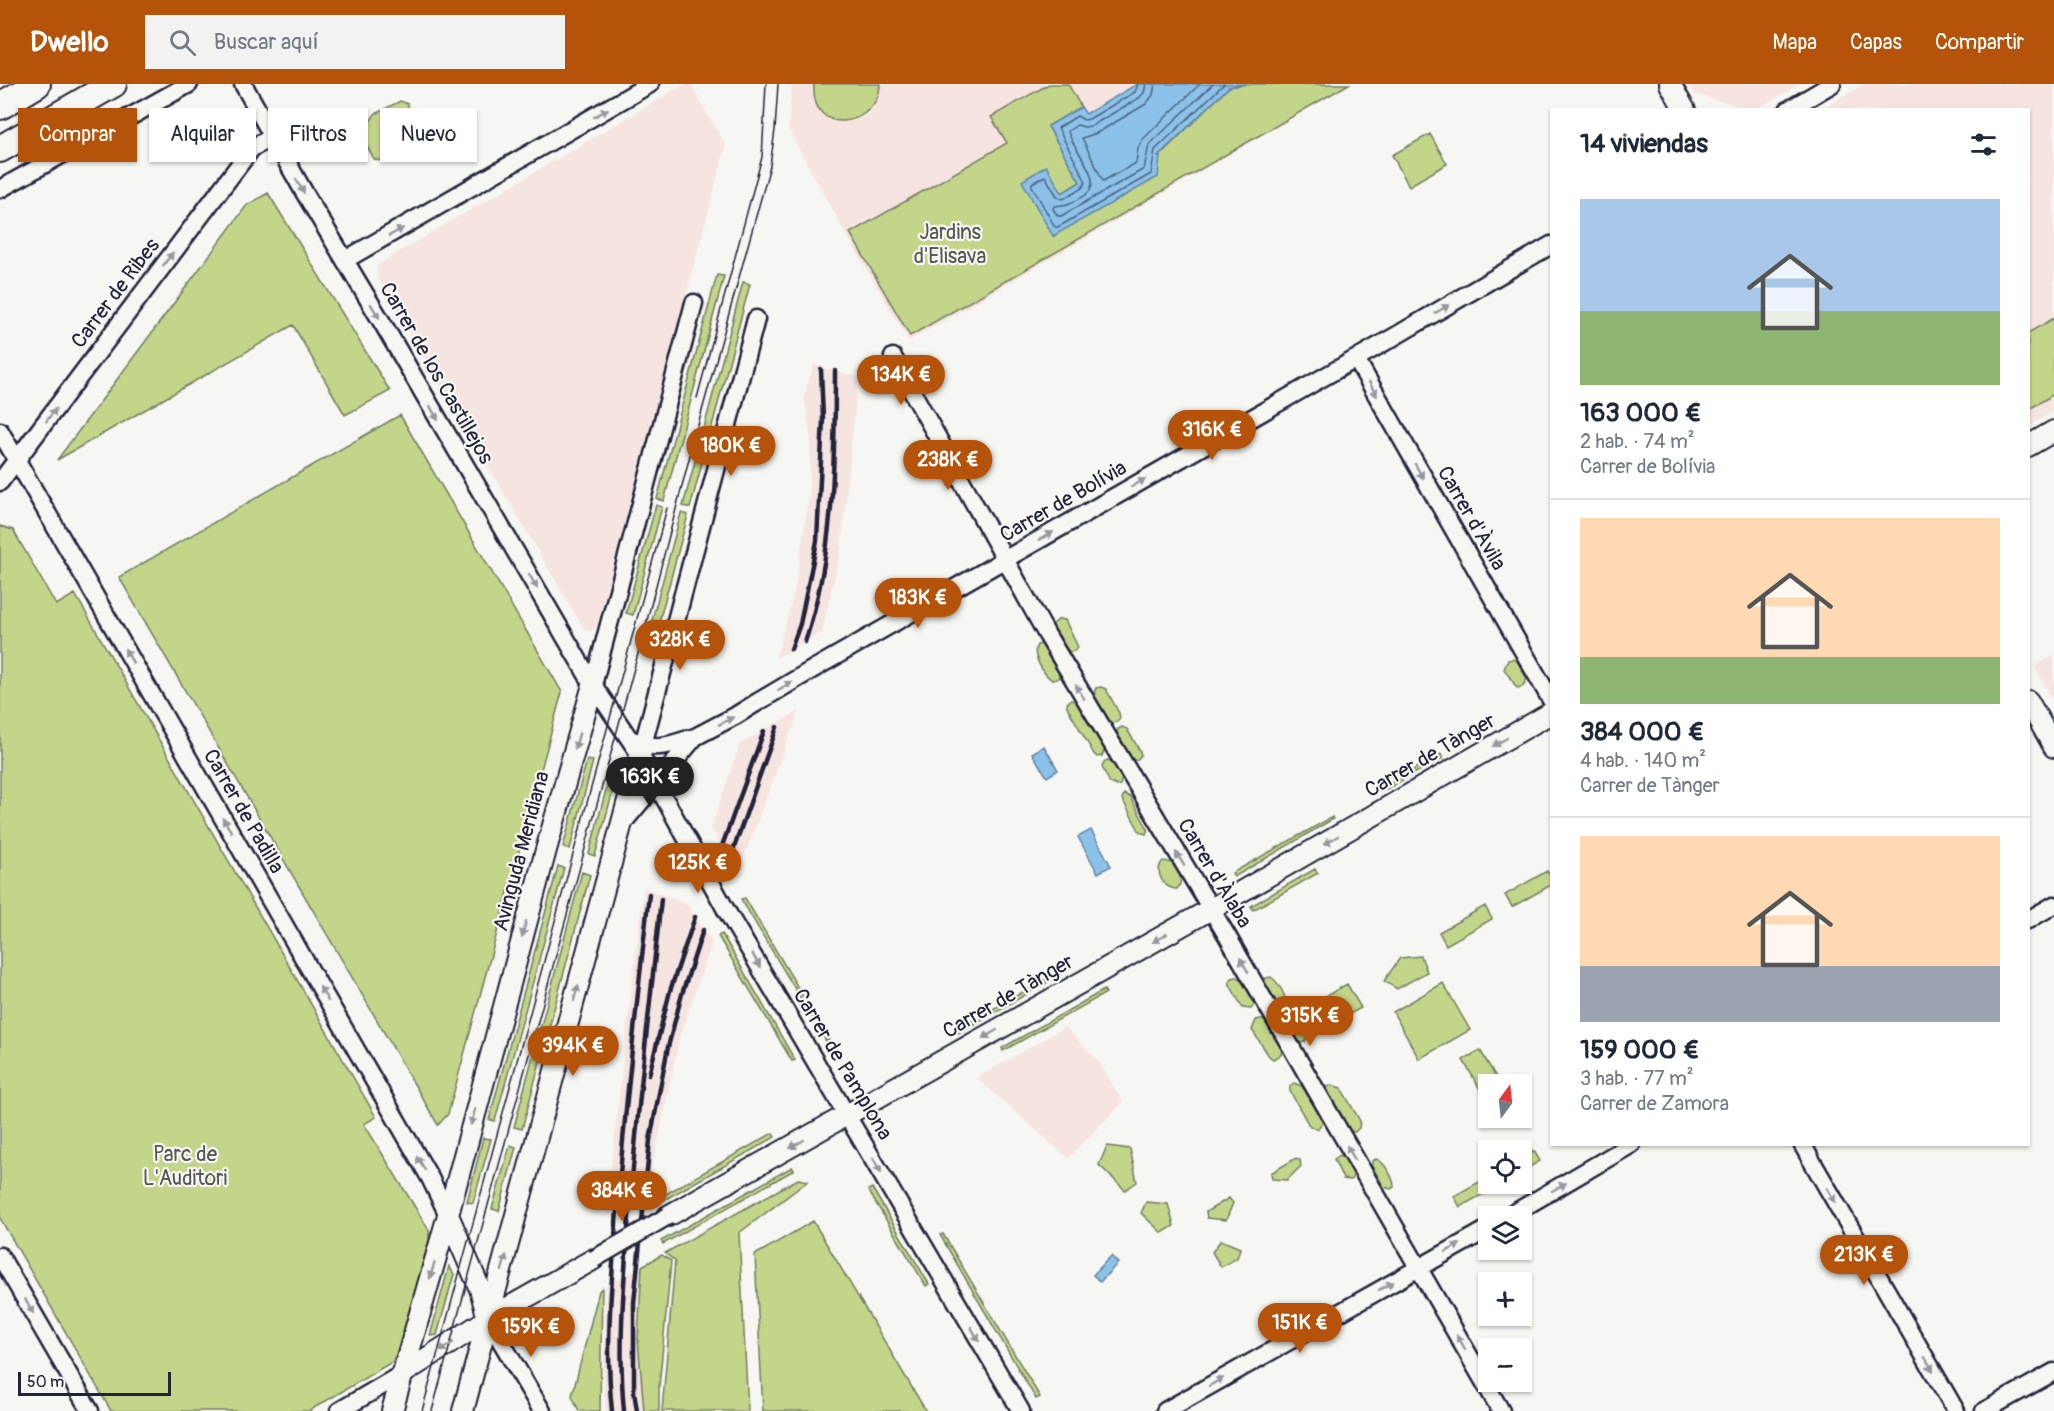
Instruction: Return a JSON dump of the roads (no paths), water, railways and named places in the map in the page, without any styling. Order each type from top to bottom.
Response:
[{"type":"main road","points":[[0,106],[38,84]]},
{"type":"main road","points":[[0,149],[113,84]]},
{"type":"street","points":[[0,189],[189,84]]},
{"type":"street","name":"Carrer de los Castillejos","points":[[243,84],[268,130]]},
{"type":"street","points":[[345,260],[650,84]]},
{"type":"street","points":[[1670,84],[1684,108]]},
{"type":"street","points":[[1791,108],[1832,84]]},
{"type":"street","name":"Carrer de Ribes","points":[[0,482],[252,148],[268,139]]},
{"type":"street","name":"Carrer de los Castillejos","points":[[287,162],[568,640],[592,685]]},
{"type":"street","name":"Carrer de Bolívia","points":[[622,825],[695,736],[735,716],[1550,246]]},
{"type":"street","name":"Avinguda Meridiana","points":[[392,1411],[448,1215],[694,303]]},
{"type":"street","points":[[463,1411],[622,825],[638,746],[756,320]]},
{"type":"street","name":"Carrer d'Àlaba","points":[[893,357],[1047,635],[1211,909],[1501,1411]]},
{"type":"street","name":"Carrer d'Àvila","points":[[1356,359],[1550,698]]},
{"type":"street","name":"Carrer de Padilla","points":[[0,430],[16,462],[430,1178],[448,1215]]},
{"type":"street","points":[[2030,445],[2054,431]]},
{"type":"street","name":"Carrer de Pamplona","points":[[592,685],[638,746],[726,910],[1021,1411]]},
{"type":"street","points":[[2030,705],[2054,747]]},
{"type":"street","name":"Carrer de Tànger","points":[[402,1374],[489,1319],[668,1216],[1211,909],[1550,714]]},
{"type":"street","points":[[638,746],[657,748],[695,736]]},
{"type":"street","points":[[2030,919],[2054,905]]},
{"type":"street","points":[[1526,1206],[1629,1146]]},
{"type":"street","points":[[1803,1146],[1956,1411]]},
{"type":"street","points":[[448,1215],[480,1289],[489,1319],[542,1411]]},
{"type":"street","points":[[1165,1411],[1478,1234]]},
{"type":"street","points":[[0,1256],[90,1411]]},
{"type":"street","points":[[1984,1411],[2054,1372]]},
{"type":"street","points":[[339,1411],[402,1374]]},
{"type":"water","points":[[1137,84],[1246,84],[1229,87],[1157,157],[1160,156],[1158,177],[1053,236],[1022,181],[1046,166],[1062,193],[1080,182],[1048,126],[1081,107],[1086,114]]},
{"type":"water","points":[[1044,746],[1058,770],[1047,777],[1032,753]]},
{"type":"water","points":[[1091,830],[1111,866],[1098,873],[1078,837]]},
{"type":"water","points":[[1111,1256],[1118,1263],[1100,1282],[1093,1275]]},
{"type":"tram line","points":[[697,398],[762,157],[766,84]]},
{"type":"tram line","points":[[432,1411],[770,166],[778,84]]},
{"type":"tram line","points":[[422,1411],[667,508]]},
{"type":"railway","points":[[791,649],[800,624],[817,541],[823,419],[821,369]]},
{"type":"railway","points":[[805,642],[822,576],[831,508],[835,371]]},
{"type":"railway","points":[[730,859],[777,727]]},
{"type":"railway","points":[[722,846],[764,731]]},
{"type":"railway","points":[[612,1411],[609,1336],[613,1261],[627,1092],[649,894]]},
{"type":"railway","points":[[624,1411],[622,1314],[625,1265],[661,899]]},
{"type":"railway","points":[[649,1075],[670,991],[695,917]]},
{"type":"railway","points":[[637,1411],[634,1391],[634,1303],[650,1140],[668,1047],[703,930]]},
{"type":"park label","name":"Jardins d'Elisava","points":[[950,244]]},
{"type":"park label","name":"Parc de L'Auditori","points":[[185,1166]]}]
